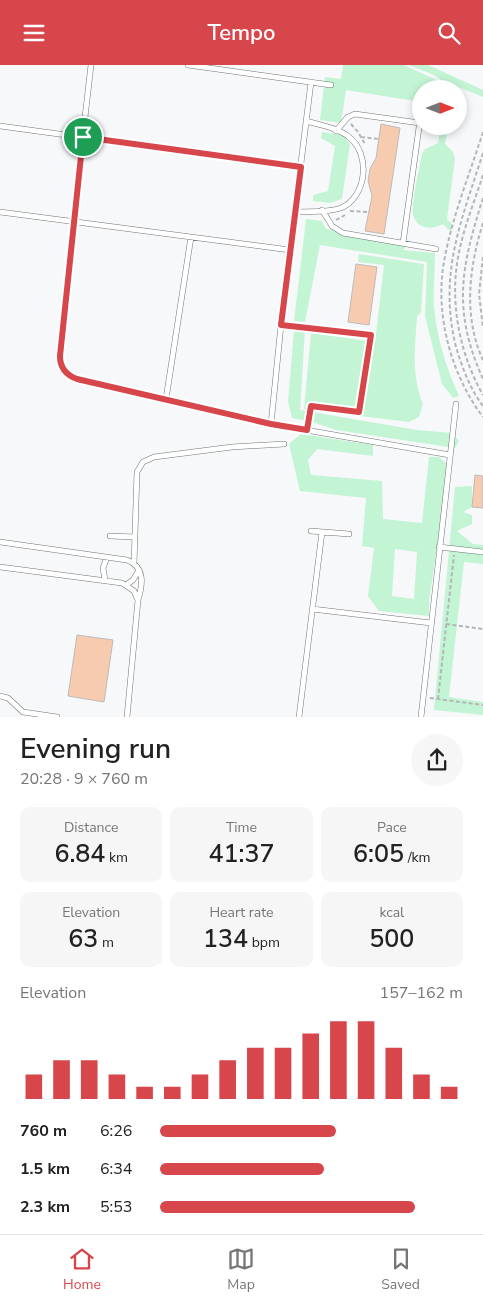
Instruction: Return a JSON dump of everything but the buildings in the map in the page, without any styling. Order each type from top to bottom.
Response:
[{"type":"lane","points":[[91,65],[60,356],[63,369],[77,379],[271,424],[450,455]]},
{"type":"lane","points":[[188,65],[331,85]]},
{"type":"lane","points":[[271,424],[281,325],[311,82]]},
{"type":"lane","points":[[339,132],[348,117],[355,114],[412,122]]},
{"type":"lane","points":[[295,212],[331,210],[347,205],[358,192],[362,175],[363,160],[358,146],[348,136],[306,121]]},
{"type":"lane","points":[[0,126],[301,167]]},
{"type":"lane","points":[[403,243],[418,135]]},
{"type":"lane","points":[[322,210],[332,226],[339,232],[436,249]]},
{"type":"lane","points":[[0,212],[290,250]]},
{"type":"lane","points":[[166,399],[191,237]]},
{"type":"lane","points":[[281,325],[371,335]]},
{"type":"lane","points":[[421,717],[456,404]]},
{"type":"lane","points":[[134,563],[137,472],[139,466],[148,459],[206,449],[284,444]]},
{"type":"lane","points":[[311,531],[349,534]]},
{"type":"lane","points":[[300,717],[322,532]]},
{"type":"lane","points":[[110,536],[135,537]]},
{"type":"lane","points":[[0,542],[126,560],[134,563],[139,569],[142,579],[138,600],[127,717]]},
{"type":"lane","points":[[439,547],[483,552]]},
{"type":"lane","points":[[105,580],[103,568],[108,557]]},
{"type":"lane","points":[[0,567],[105,580],[126,585],[134,591],[138,600]]},
{"type":"lane","points":[[126,585],[133,580],[139,569]]},
{"type":"lane","points":[[312,609],[431,623]]},
{"type":"lane","points":[[0,696],[8,697],[23,712],[57,717]]},
{"type":"path","points":[[483,132],[451,232],[443,269],[442,300],[445,329],[454,364],[470,400],[483,417]]},
{"type":"path","points":[[362,137],[380,139]]},
{"type":"path","points":[[483,153],[458,234],[450,270],[448,300],[460,361],[476,397],[483,406]]},
{"type":"path","points":[[483,175],[464,235],[456,271],[455,300],[458,327],[466,359],[483,395]]},
{"type":"path","points":[[483,198],[470,237],[463,271],[462,300],[465,326],[473,357],[483,379]]},
{"type":"path","points":[[350,211],[368,212]]},
{"type":"path","points":[[483,223],[471,273],[470,299],[473,324],[483,360]]},
{"type":"path","points":[[483,257],[479,295],[483,328]]},
{"type":"path","points":[[307,430],[311,406],[359,412],[371,335]]},
{"type":"path","points":[[438,699],[454,549]]},
{"type":"path","points":[[446,624],[483,629]]},
{"type":"path","points":[[423,697],[483,705]]},
{"type":"green space","points":[[343,65],[404,65],[436,80],[412,80],[412,101],[346,90],[341,123],[320,120],[325,77],[341,79]]},
{"type":"green space","points":[[409,65],[428,65],[461,80],[441,80]]},
{"type":"green space","points":[[468,83],[483,90],[483,97],[468,91]]},
{"type":"green space","points":[[322,132],[343,135],[350,144],[342,199],[330,203],[313,201],[313,195],[328,191],[335,146],[321,138]]},
{"type":"green space","points":[[439,135],[446,135],[445,144],[453,152],[455,159],[447,219],[453,225],[451,232],[443,224],[429,228],[421,226],[417,223],[413,213],[414,193],[422,154],[425,149],[438,143]]},
{"type":"green space","points":[[306,219],[322,221],[326,229],[410,242],[403,250],[435,253],[435,319],[443,353],[459,396],[453,398],[442,384],[425,316],[427,262],[320,245],[305,322],[294,321]]},
{"type":"green space","points":[[359,254],[424,264],[421,312],[417,317],[415,340],[415,372],[423,404],[419,417],[409,422],[304,409],[311,333],[375,342],[384,265],[358,262]]},
{"type":"green space","points":[[294,330],[305,330],[300,410],[417,430],[452,433],[459,441],[455,448],[336,430],[292,418],[288,402]]},
{"type":"green space","points":[[301,434],[373,445],[373,456],[317,449],[308,460],[311,475],[382,481],[383,519],[422,523],[429,457],[439,457],[449,466],[429,601],[429,616],[379,611],[368,596],[374,548],[362,546],[366,498],[300,491],[289,444]],"holes":[[[395,549],[417,552],[414,599],[392,596]]]},
{"type":"green space","points":[[472,486],[472,507],[463,512],[472,515],[472,524],[457,531],[473,544],[483,545],[483,564],[464,562],[449,697],[483,702],[483,715],[434,710],[455,487]]},
{"type":"route","points":[[83,137],[301,167],[281,325],[371,335],[359,412],[311,406],[307,430],[271,424],[77,379],[69,375],[61,365],[60,356],[83,137]]}]
